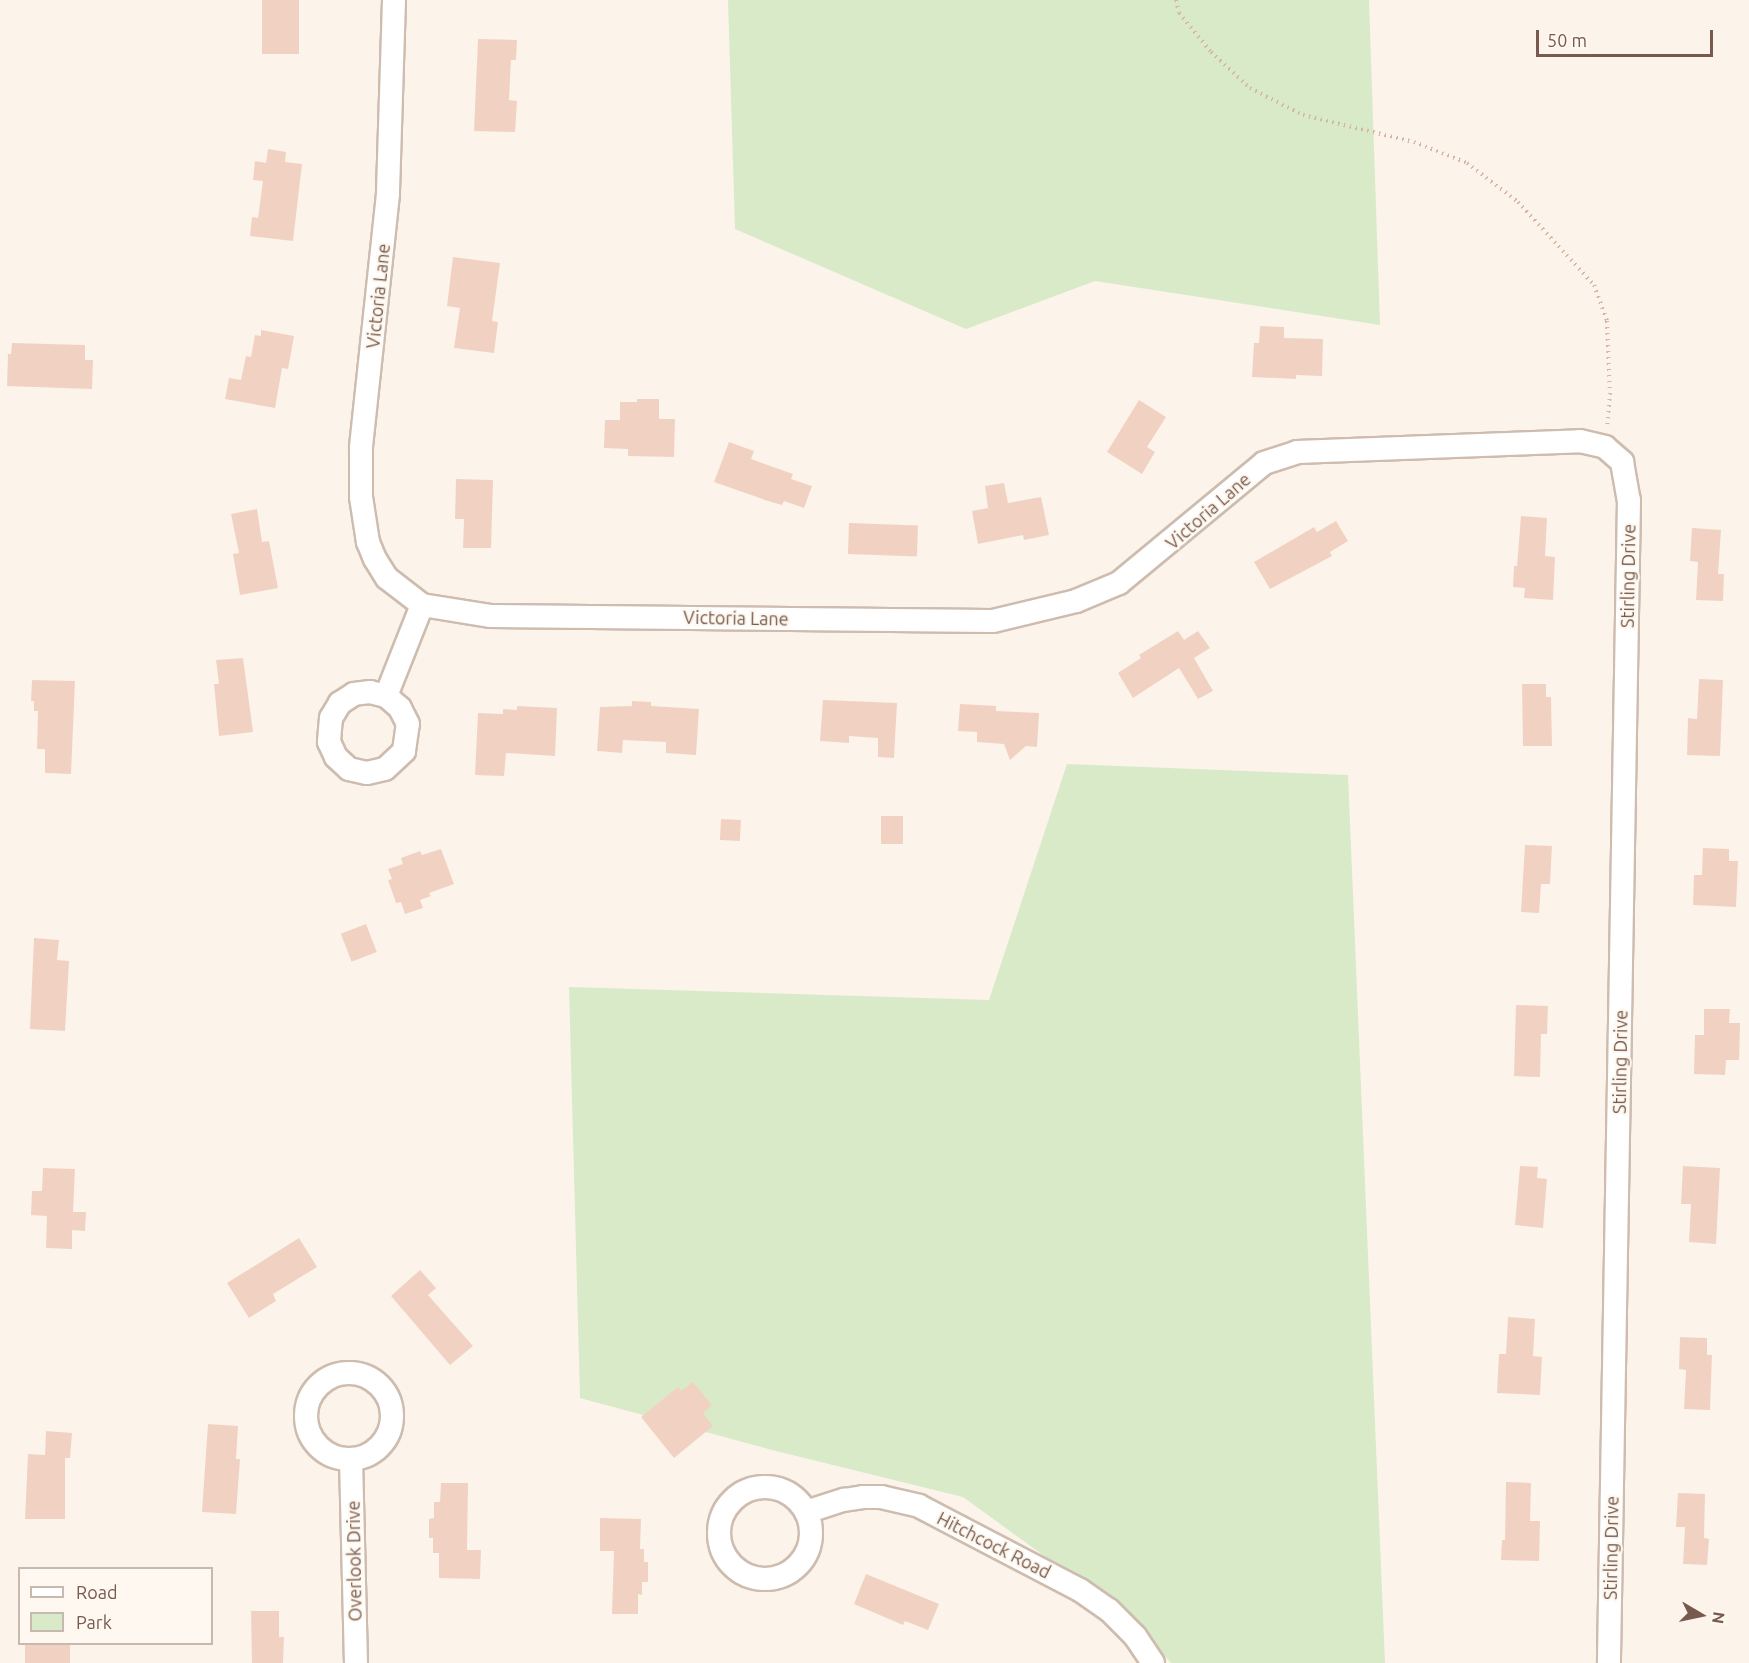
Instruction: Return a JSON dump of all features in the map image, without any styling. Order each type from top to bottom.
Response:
[{"type":"street","name":"Victoria Lane","points":[[394,0],[388,194],[361,448],[361,496],[365,531],[375,559],[387,578],[422,605],[491,616],[993,621],[1076,601],[1119,583],[1264,463],[1297,452],[1580,441],[1613,454]]},
{"type":"street","name":"Stirling Drive","points":[[1609,1663],[1629,500],[1613,454]]},
{"type":"street","points":[[386,696],[422,605]]},
{"type":"street","name":"Overlook Drive","points":[[351,1459],[356,1663]]},
{"type":"street","points":[[765,1486],[785,1491],[801,1504],[806,1512],[810,1522],[810,1541],[803,1560],[788,1573],[769,1579],[750,1577],[733,1567],[722,1550],[719,1540],[720,1520],[730,1503],[746,1490],[765,1486]]},
{"type":"street","name":"Hitchcock Road","points":[[806,1512],[844,1500],[863,1497],[881,1497],[919,1506],[1080,1590],[1109,1610],[1135,1636],[1153,1663]]},
{"type":"path","points":[[1176,0],[1179,13],[1211,52],[1250,87],[1303,115],[1414,142],[1467,163],[1518,202],[1594,285],[1607,321],[1613,454]]},
{"type":"green space","points":[[728,0],[1369,0],[1380,325],[1095,281],[966,329],[735,229]]},
{"type":"green space","points":[[1067,764],[1348,775],[1385,1663],[1171,1663],[1135,1622],[963,1497],[776,1451],[580,1398],[569,987],[989,1000]]},
{"type":"building","points":[[262,0],[299,0],[299,54],[262,54]]},
{"type":"building","points":[[478,39],[517,40],[516,60],[511,60],[509,100],[517,101],[515,132],[474,131]]},
{"type":"building","points":[[268,149],[286,152],[285,162],[302,164],[293,241],[250,236],[252,217],[258,218],[263,181],[253,180],[255,161],[266,163]]},
{"type":"building","points":[[453,257],[500,263],[492,321],[498,322],[494,353],[454,348],[460,308],[447,306]]},
{"type":"building","points":[[1260,326],[1284,327],[1284,338],[1323,339],[1322,376],[1296,375],[1296,379],[1252,377],[1254,343],[1259,343]]},
{"type":"building","points":[[261,330],[294,336],[288,369],[282,368],[275,408],[225,399],[229,378],[241,380],[246,356],[251,357],[255,335],[261,336]]},
{"type":"building","points":[[12,343],[85,345],[85,360],[93,360],[92,389],[7,386],[8,354],[11,354]]},
{"type":"building","points":[[637,399],[659,399],[659,419],[675,419],[674,457],[628,456],[628,449],[604,448],[605,420],[620,420],[620,402],[637,402]]},
{"type":"building","points":[[1139,400],[1166,417],[1147,447],[1155,452],[1142,474],[1107,452]]},
{"type":"building","points":[[729,442],[754,451],[751,459],[793,474],[791,479],[812,486],[804,508],[784,501],[782,505],[768,501],[714,482]]},
{"type":"building","points":[[456,479],[493,480],[491,548],[463,548],[464,519],[455,519]]},
{"type":"building","points":[[1004,483],[1008,503],[1041,497],[1049,535],[1024,540],[1023,535],[978,544],[972,511],[988,508],[985,486]]},
{"type":"building","points":[[257,509],[262,542],[269,541],[278,588],[240,595],[233,554],[239,553],[231,514]]},
{"type":"building","points":[[1521,516],[1547,518],[1545,556],[1555,557],[1553,600],[1524,598],[1525,588],[1513,587]]},
{"type":"building","points":[[1336,521],[1348,541],[1330,552],[1332,556],[1270,589],[1254,562],[1314,527],[1317,532]]},
{"type":"building","points":[[849,523],[918,525],[917,556],[848,554]]},
{"type":"building","points":[[1692,528],[1721,530],[1718,574],[1724,574],[1723,601],[1696,600],[1698,562],[1690,561]]},
{"type":"building","points":[[1178,631],[1184,640],[1198,631],[1210,648],[1194,658],[1213,691],[1198,699],[1179,668],[1133,698],[1118,673],[1141,658],[1139,655]]},
{"type":"building","points":[[243,658],[253,732],[219,736],[214,684],[219,684],[216,660]]},
{"type":"building","points":[[1699,679],[1723,680],[1720,756],[1687,755],[1688,718],[1697,719]]},
{"type":"building","points":[[32,680],[75,681],[71,774],[45,773],[45,749],[37,749],[38,711],[34,711],[34,701],[31,701]]},
{"type":"building","points":[[1522,684],[1546,684],[1546,697],[1551,697],[1552,746],[1523,746]]},
{"type":"building","points":[[823,700],[897,703],[894,758],[878,757],[878,738],[849,736],[849,743],[820,741]]},
{"type":"building","points":[[632,701],[651,702],[651,706],[699,709],[696,755],[666,753],[666,742],[623,740],[622,753],[597,751],[600,707],[632,706]]},
{"type":"building","points":[[960,704],[996,706],[996,711],[1039,713],[1037,747],[1026,746],[1010,760],[1004,744],[977,742],[977,732],[958,731]]},
{"type":"building","points":[[517,706],[557,708],[555,756],[506,753],[504,776],[475,775],[478,713],[503,714],[503,709],[517,710]]},
{"type":"building","points":[[881,816],[903,816],[903,844],[881,844]]},
{"type":"building","points":[[721,819],[741,820],[740,841],[720,840]]},
{"type":"building","points":[[1525,845],[1552,846],[1550,884],[1541,884],[1539,913],[1521,912]]},
{"type":"building","points":[[1703,848],[1729,849],[1729,861],[1738,861],[1736,907],[1693,905],[1694,875],[1702,875]]},
{"type":"building","points":[[441,849],[454,884],[429,893],[431,896],[420,900],[423,908],[405,914],[401,902],[396,903],[388,880],[392,879],[388,869],[403,864],[401,858],[420,851],[422,855]]},
{"type":"building","points":[[366,924],[377,952],[352,962],[341,934]]},
{"type":"building","points":[[34,938],[59,940],[57,960],[69,961],[65,1031],[30,1029]]},
{"type":"building","points":[[1516,1005],[1548,1006],[1547,1034],[1541,1034],[1540,1077],[1514,1076]]},
{"type":"building","points":[[1704,1009],[1730,1009],[1729,1023],[1740,1023],[1739,1060],[1726,1060],[1725,1075],[1694,1074],[1695,1035],[1704,1035]]},
{"type":"building","points":[[1520,1166],[1538,1167],[1537,1178],[1547,1179],[1543,1228],[1515,1225]]},
{"type":"building","points":[[1683,1166],[1720,1168],[1716,1244],[1689,1242],[1691,1204],[1681,1204]]},
{"type":"building","points":[[43,1168],[75,1169],[73,1212],[86,1212],[85,1231],[72,1230],[72,1249],[46,1248],[47,1216],[31,1215],[32,1191],[42,1191]]},
{"type":"building","points":[[299,1238],[317,1267],[273,1294],[276,1301],[249,1318],[227,1283]]},
{"type":"building","points":[[420,1270],[436,1288],[428,1295],[473,1346],[450,1365],[391,1296]]},
{"type":"building","points":[[1508,1317],[1535,1319],[1533,1356],[1542,1357],[1540,1395],[1497,1393],[1499,1354],[1506,1354]]},
{"type":"building","points":[[1680,1337],[1707,1338],[1707,1355],[1712,1355],[1710,1410],[1684,1409],[1686,1370],[1679,1369]]},
{"type":"building","points":[[693,1382],[712,1405],[703,1413],[713,1426],[674,1458],[641,1417],[678,1387],[681,1391]]},
{"type":"building","points":[[208,1424],[238,1426],[236,1459],[240,1459],[236,1514],[202,1512]]},
{"type":"building","points":[[46,1431],[72,1433],[70,1458],[65,1458],[65,1519],[25,1519],[28,1454],[45,1455]]},
{"type":"building","points":[[1506,1482],[1531,1483],[1530,1521],[1540,1521],[1539,1561],[1501,1560],[1502,1540],[1505,1540]]},
{"type":"building","points":[[441,1483],[468,1483],[467,1550],[481,1550],[480,1579],[439,1578],[439,1553],[433,1553],[433,1538],[429,1538],[429,1519],[434,1518],[434,1502],[440,1502]]},
{"type":"building","points":[[1678,1493],[1705,1494],[1704,1538],[1709,1539],[1707,1565],[1683,1564],[1685,1527],[1676,1527]]},
{"type":"building","points":[[600,1518],[641,1519],[640,1549],[644,1549],[644,1562],[648,1562],[648,1582],[642,1582],[642,1595],[638,1594],[638,1614],[612,1614],[614,1551],[600,1551]]},
{"type":"building","points":[[866,1574],[939,1604],[928,1630],[905,1621],[903,1625],[854,1604]]},
{"type":"building","points":[[251,1611],[279,1611],[279,1637],[284,1637],[283,1663],[252,1663]]},
{"type":"building","points":[[25,1645],[70,1645],[70,1663],[25,1663]]}]
